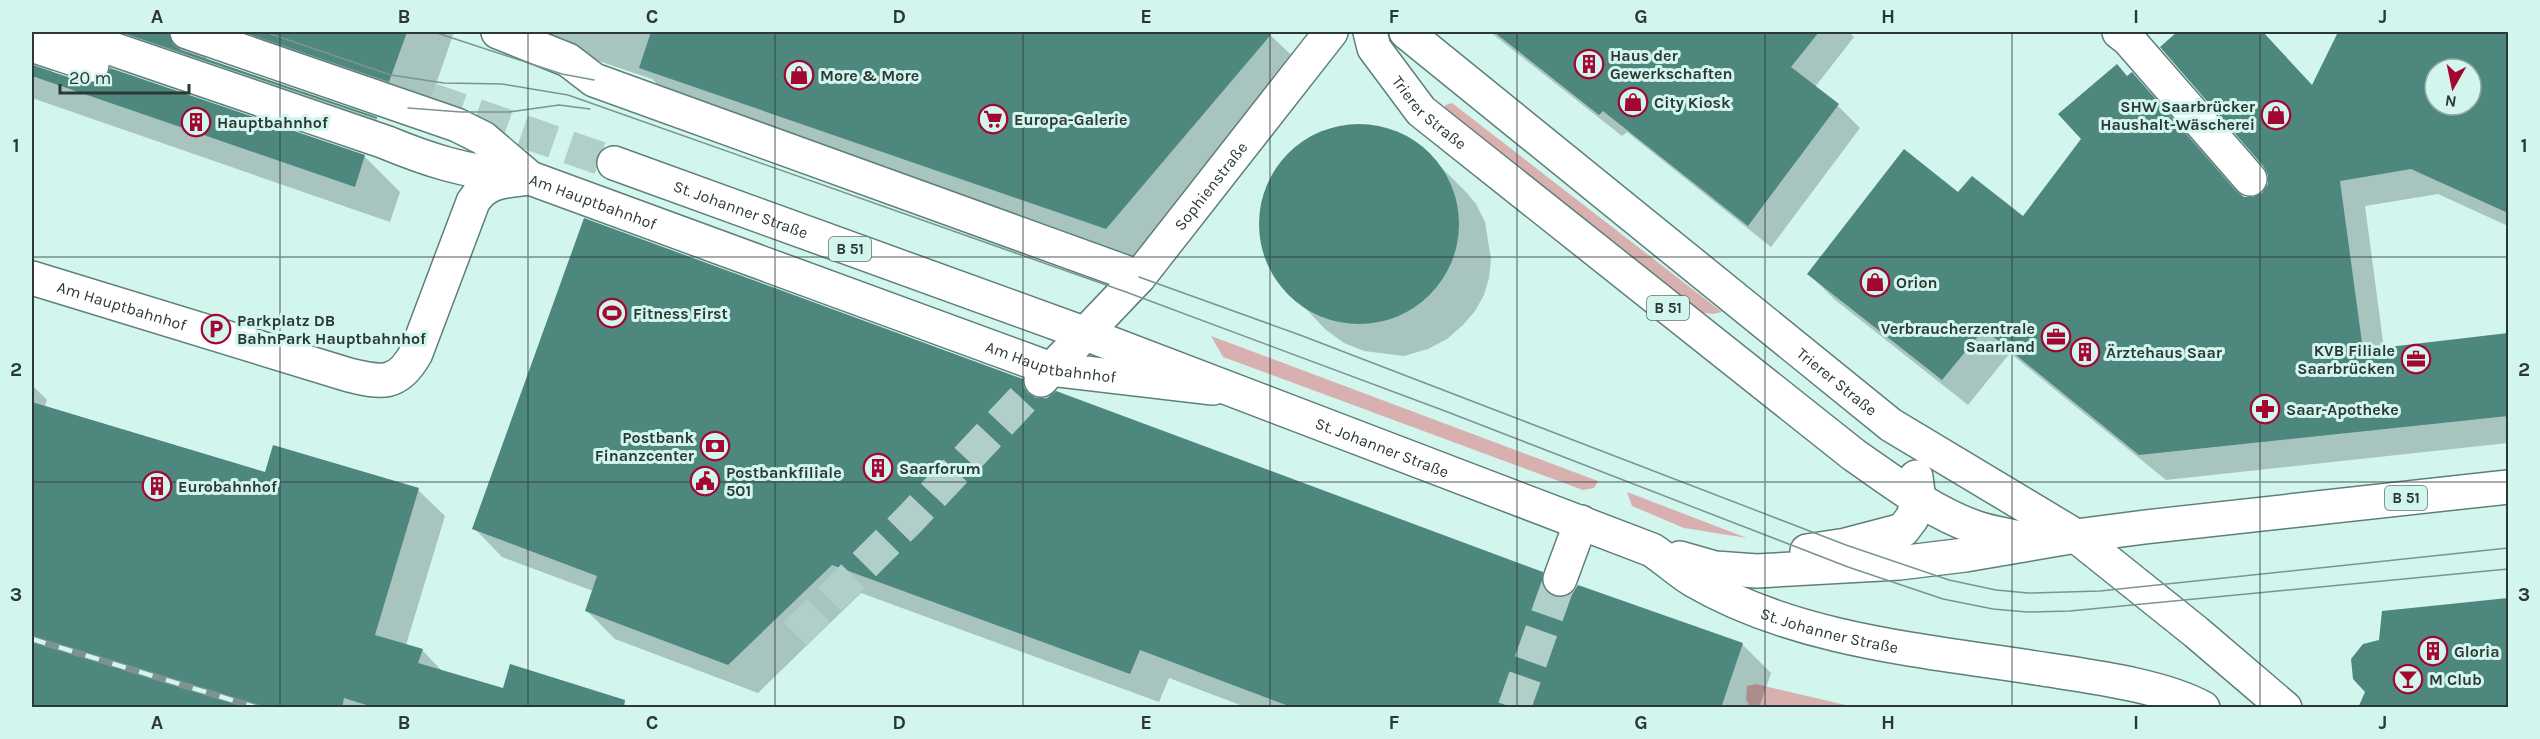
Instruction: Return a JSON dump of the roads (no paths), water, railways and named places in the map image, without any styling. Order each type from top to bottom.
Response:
[{"type":"main road","points":[[63,32],[385,142],[423,158],[471,171],[530,178]]},
{"type":"main road","points":[[187,32],[457,125],[483,138],[530,178]]},
{"type":"main road","points":[[498,32],[568,60],[594,80],[1139,277]]},
{"type":"main road","name":"Sophienstraße","points":[[1044,377],[1139,277],[1331,32]]},
{"type":"main road","name":"Trierer Straße","points":[[1370,32],[1374,48],[1421,111],[1854,455],[1918,500],[1945,515],[1976,528],[2037,542]]},
{"type":"main road","name":"Trierer Straße","points":[[1407,32],[1891,425],[2076,536],[2196,632],[2285,708]]},
{"type":"main road","points":[[2129,34],[2250,179]]},
{"type":"main road","points":[[32,45],[376,163],[423,158]]},
{"type":"main road","name":"St. Johanner Straße","points":[[614,164],[1086,334],[1581,522],[1652,550],[1692,579],[1735,601],[1770,615],[1823,631],[1894,645],[2086,676],[2155,691],[2203,708]]},
{"type":"main road","name":"Am Hauptbahnhof","points":[[32,278],[349,375],[370,380],[389,381],[407,369],[416,353],[473,202],[480,190],[498,182],[530,178],[1044,377],[1233,390]]},
{"type":"main road","points":[[1652,550],[1793,551],[1846,545],[1903,530],[1912,519],[1918,500],[1915,466],[1891,425]]},
{"type":"main road","name":"B 51","points":[[1983,482],[2056,509],[2145,527]]},
{"type":"main road","name":"B 51","points":[[1652,550],[1715,568],[1790,571],[1899,563],[2145,527],[2508,487]]},
{"type":"main road","points":[[1560,579],[1581,522]]},
{"type":"tunnel","points":[[430,99],[614,163]]},
{"type":"tunnel","points":[[795,634],[911,518],[1037,384]]},
{"type":"tunnel","points":[[1514,708],[1560,579]]},
{"type":"tram line","points":[[265,32],[391,75],[444,83],[502,84],[568,95],[1126,292],[1445,411],[1848,567],[1943,599],[1993,609],[2027,612],[2070,611],[2508,569]]},
{"type":"tram line","points":[[434,32],[562,74],[594,80]]},
{"type":"tram line","points":[[408,108],[461,112],[509,112],[559,105],[590,109]]},
{"type":"tram line","points":[[1139,277],[1300,335],[1846,545],[1949,580],[1996,590],[2028,593],[2100,591],[2508,548]]},
{"type":"railway","points":[[32,639],[258,708]]},
{"type":"place","name":"Haus der Gewerkschaften","points":[[1589,64]]},
{"type":"place","name":"More & More","points":[[799,75]]},
{"type":"place","name":"City Kiosk","points":[[1633,102]]},
{"type":"place","name":"SHW Saarbrücker Haushalt-Wäscherei","points":[[2276,115]]},
{"type":"place","name":"Europa-Galerie","points":[[993,119]]},
{"type":"place","name":"Hauptbahnhof","points":[[196,122]]},
{"type":"place","name":"Orion","points":[[1875,282]]},
{"type":"place","name":"Fitness First","points":[[612,313]]},
{"type":"place","name":"Parkplatz DB BahnPark Hauptbahnhof","points":[[216,329]]},
{"type":"place","name":"Verbraucherzentrale Saarland","points":[[2056,337]]},
{"type":"place","name":"Ärztehaus Saar","points":[[2085,352]]},
{"type":"place","name":"KVB Filiale Saarbrücken","points":[[2416,359]]},
{"type":"place","name":"Saar-Apotheke","points":[[2265,409]]},
{"type":"place","name":"Postbank Finanzcenter","points":[[715,446]]},
{"type":"place","name":"Saarforum","points":[[878,468]]},
{"type":"place","name":"Postbankfiliale 501","points":[[705,481]]},
{"type":"place","name":"Eurobahnhof","points":[[157,486]]},
{"type":"place","name":"Gloria","points":[[2433,651]]},
{"type":"place","name":"M Club","points":[[2408,679]]}]
